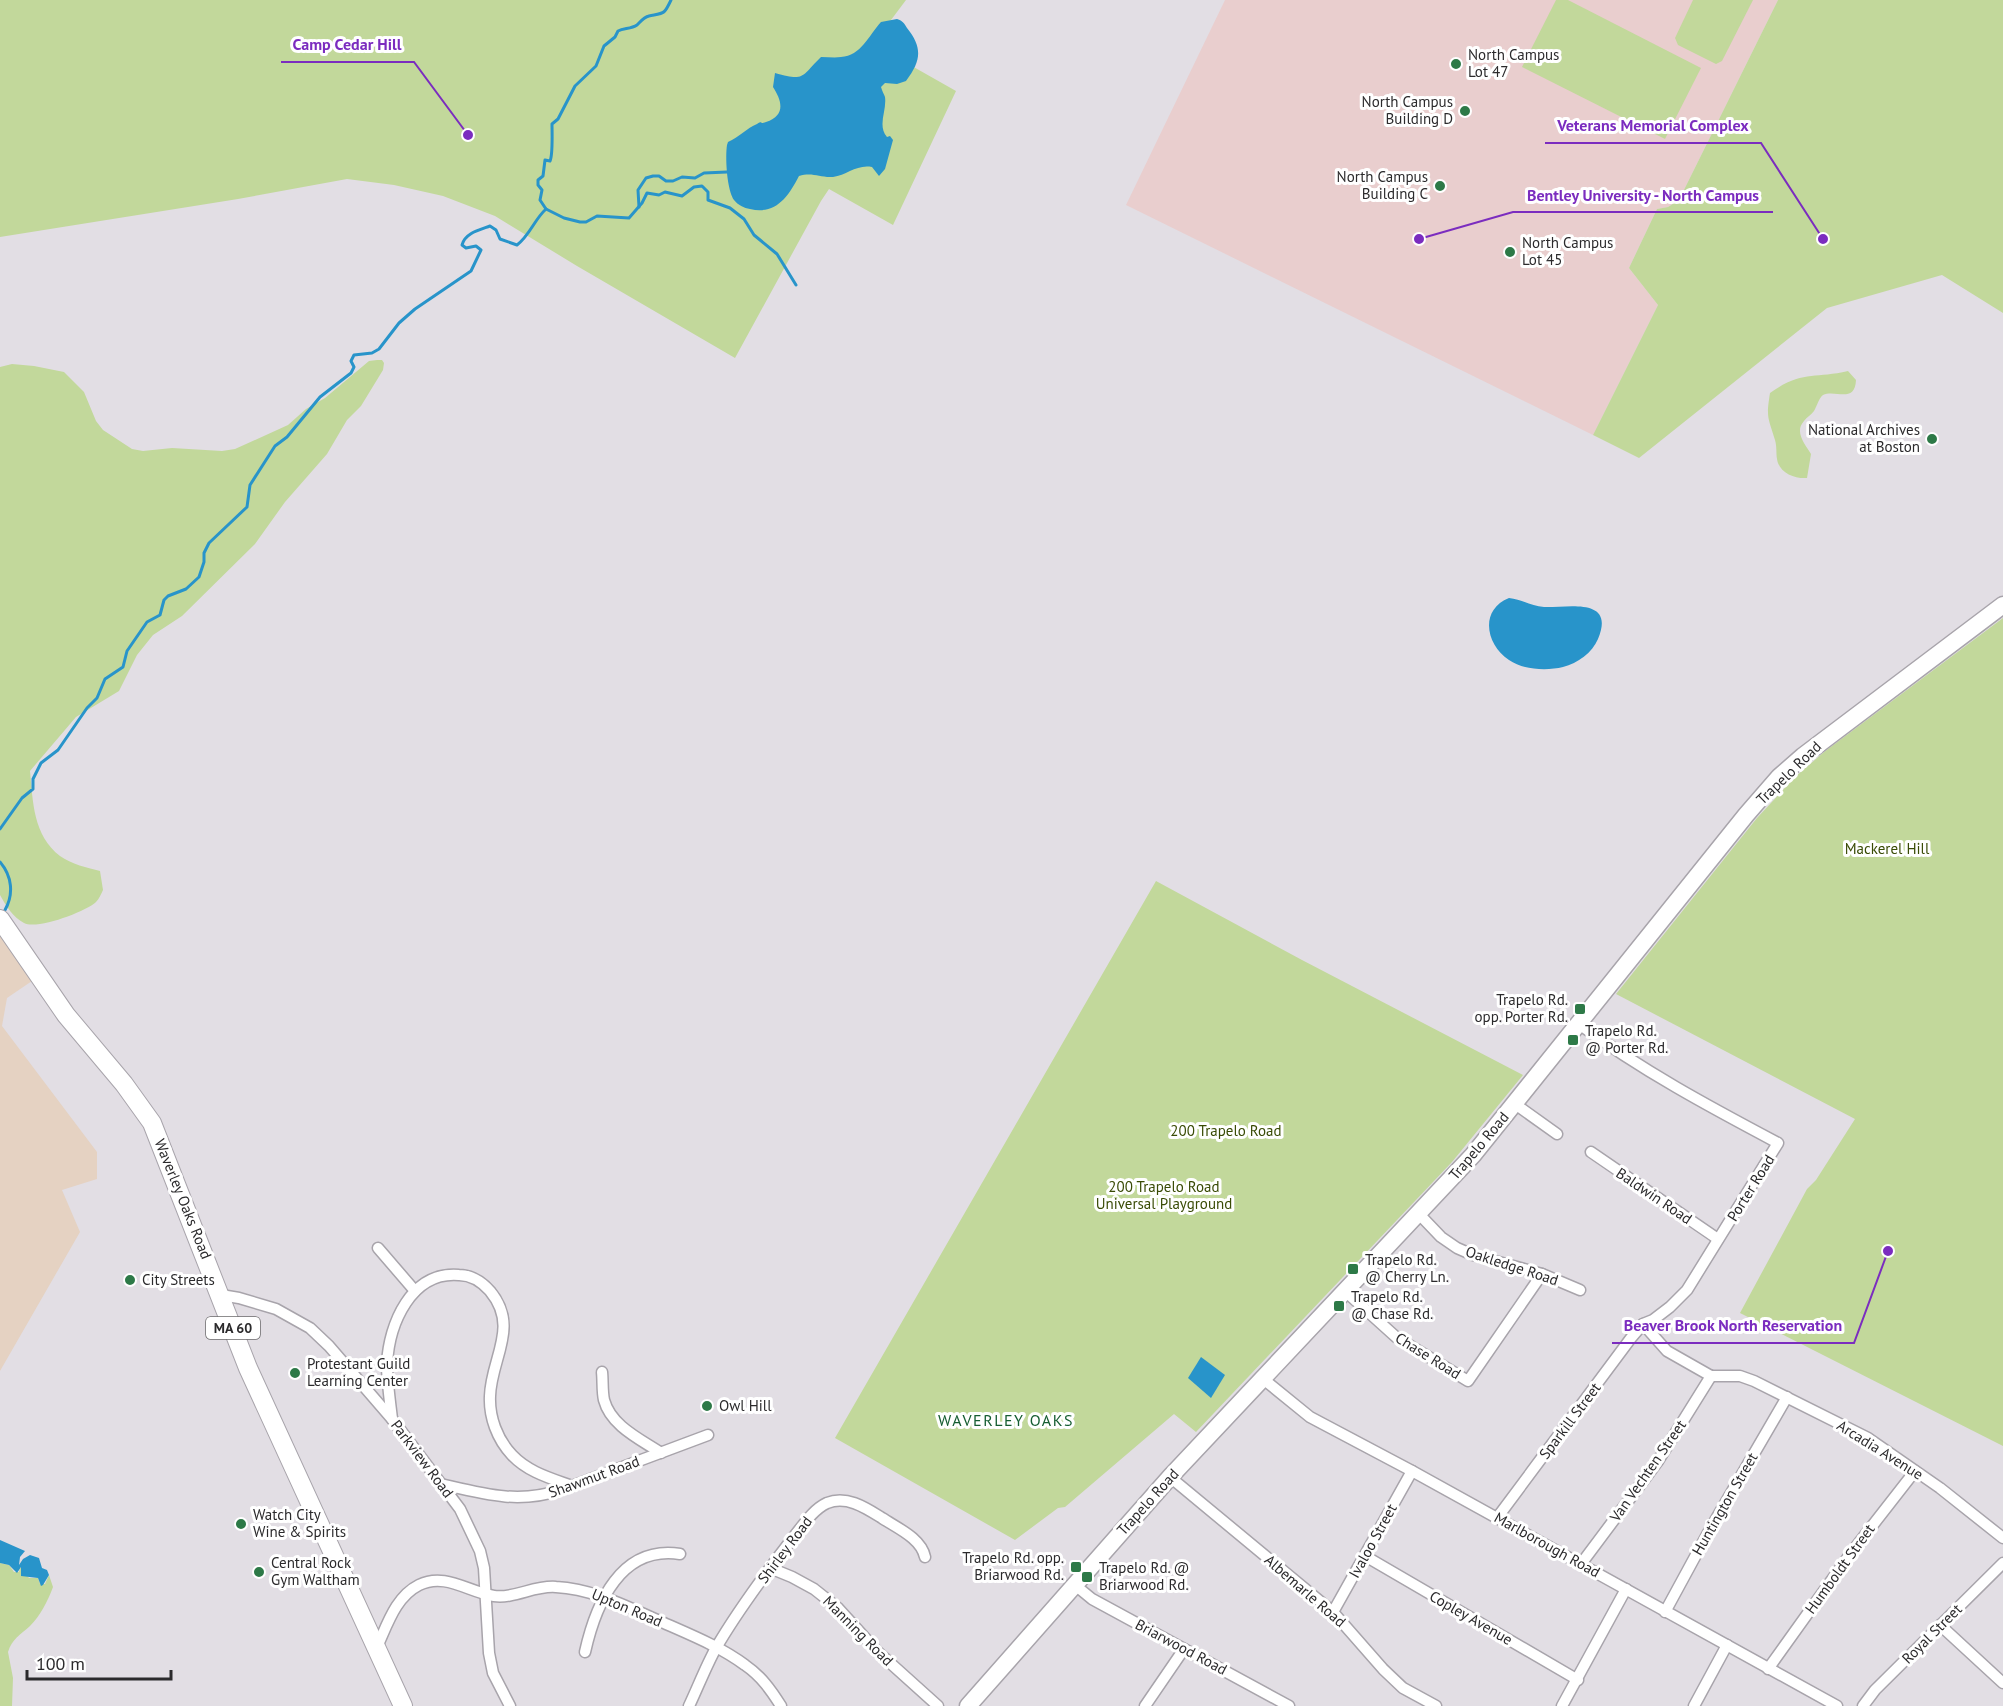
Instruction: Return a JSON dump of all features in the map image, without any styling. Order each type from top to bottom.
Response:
[{"type":"main road","name":"Trapelo Road","points":[[968,1706],[1170,1477],[1473,1155],[1779,777],[1826,738],[2003,605]]},
{"type":"main road","name":"Waverley Oaks Road","points":[[0,919],[66,1015],[146,1114],[221,1295],[248,1368],[403,1706]]},
{"type":"street","name":"Porter Road","points":[[1579,1024],[1609,1046],[1661,1078],[1778,1143],[1687,1290],[1670,1307],[1653,1320],[1643,1324]]},
{"type":"street","points":[[1515,1104],[1557,1134]]},
{"type":"street","name":"Baldwin Road","points":[[1591,1152],[1718,1239]]},
{"type":"street","name":"Oakledge Road","points":[[1419,1214],[1441,1237],[1457,1248],[1473,1255],[1542,1274],[1580,1290]]},
{"type":"street","points":[[378,1248],[415,1291]]},
{"type":"street","points":[[392,1419],[387,1373],[388,1349],[399,1317],[415,1291],[433,1278],[457,1274],[475,1279],[489,1290],[500,1305],[504,1324],[502,1345],[490,1396],[494,1424],[504,1444],[519,1461],[538,1474],[572,1486]]},
{"type":"street","name":"Chase Road","points":[[1346,1291],[1396,1337],[1468,1381],[1542,1274]]},
{"type":"street","name":"Parkview Road","points":[[221,1295],[276,1309],[310,1328],[330,1346],[392,1419],[460,1509],[480,1551],[487,1594],[489,1653],[493,1673],[510,1706]]},
{"type":"street","points":[[1643,1324],[1667,1351],[1711,1376]]},
{"type":"street","name":"Sparkill Street","points":[[1497,1518],[1643,1324]]},
{"type":"street","points":[[602,1372],[603,1396],[612,1415],[626,1430],[661,1453]]},
{"type":"street","name":"Arcadia Avenue","points":[[1711,1376],[1740,1376],[1868,1438],[1940,1488],[2003,1538]]},
{"type":"street","name":"Van Vechten Street","points":[[1581,1563],[1647,1476],[1711,1376]]},
{"type":"street","name":"Marlborough Road","points":[[1262,1378],[1310,1417],[1581,1563],[1665,1612],[1837,1706]]},
{"type":"street","name":"Huntington Street","points":[[1665,1612],[1787,1397]]},
{"type":"street","name":"Shawmut Road","points":[[441,1484],[488,1495],[525,1498],[552,1493],[708,1435]]},
{"type":"street","name":"Ivaloo Street","points":[[1333,1612],[1412,1471]]},
{"type":"street","name":"Humboldt Street","points":[[1768,1669],[1851,1553],[1914,1471]]},
{"type":"street","name":"Albemarle Road","points":[[1170,1477],[1333,1612],[1383,1669],[1403,1688],[1436,1706]]},
{"type":"street","name":"Shirley Road","points":[[689,1706],[716,1648],[770,1568],[814,1512],[826,1504],[847,1501],[869,1510],[915,1541],[925,1557]]},
{"type":"street","points":[[585,1652],[603,1596],[624,1571],[643,1558],[660,1552],[680,1554]]},
{"type":"street","name":"Copley Avenue","points":[[1365,1556],[1578,1680]]},
{"type":"street","name":"Royal Street","points":[[1863,1706],[1875,1690],[2003,1563]]},
{"type":"street","name":"Manning Road","points":[[770,1568],[814,1589],[838,1608],[878,1652],[938,1706]]},
{"type":"street","name":"Upton Road","points":[[376,1649],[397,1606],[411,1590],[420,1584],[430,1581],[451,1582],[487,1594],[502,1596],[555,1586],[603,1596],[716,1648],[744,1664],[761,1678],[781,1706]]},
{"type":"street","name":"Briarwood Road","points":[[1075,1585],[1092,1599],[1289,1706]]},
{"type":"street","points":[[1562,1706],[1626,1589]]},
{"type":"street","points":[[1940,1625],[2003,1683]]},
{"type":"street","points":[[1694,1706],[1727,1645]]},
{"type":"street","points":[[1145,1706],[1185,1649]]},
{"type":"shaded area","points":[[1225,0],[1778,0],[1679,200],[1668,207],[1657,209],[1629,268],[1658,305],[1593,435],[1126,205]]},
{"type":"shaded area","points":[[0,935],[32,981],[7,998],[2,1026],[97,1152],[97,1179],[62,1190],[80,1232],[0,1371]]},
{"type":"green space","points":[[0,0],[906,0],[873,44],[956,91],[893,225],[829,189],[735,358],[495,216],[443,196],[394,185],[347,179],[0,237]]},
{"type":"green space","points":[[1556,0],[1568,0],[1701,68],[1665,139],[1522,67]]},
{"type":"green space","points":[[1693,0],[1753,0],[1722,61],[1716,64],[1678,45],[1675,38]]},
{"type":"green space","points":[[1778,0],[2003,0],[2003,313],[1942,275],[1827,308],[1639,458],[1593,435],[1658,305],[1629,268],[1657,209],[1668,207],[1679,200]]},
{"type":"green space","points":[[382,360],[383,370],[361,406],[347,420],[327,454],[285,502],[255,544],[182,616],[153,635],[137,655],[119,691],[76,717],[30,771],[36,817],[44,838],[51,848],[64,859],[100,871],[103,890],[96,902],[72,915],[39,924],[30,925],[20,921],[10,911],[0,895],[0,367],[12,364],[64,372],[84,392],[96,421],[103,430],[132,449],[143,451],[172,448],[222,451],[235,449],[288,425],[369,361]]},
{"type":"green space","points":[[1848,371],[1856,380],[1852,392],[1823,395],[1814,411],[1801,425],[1800,434],[1811,454],[1807,478],[1788,474],[1778,464],[1776,443],[1768,417],[1770,393],[1800,378]]},
{"type":"green space","name":"Mackerel Hill","points":[[2003,618],[2003,1446],[1740,1313],[1807,1189],[1816,1180],[1855,1119],[1616,994],[1757,818],[1795,777],[1824,752]]},
{"type":"green space","name":"200 Trapelo Road","points":[[1156,881],[1523,1075],[1452,1162],[1196,1432],[1174,1414],[1065,1507],[1058,1508],[1015,1540],[835,1438]]},
{"type":"green space","points":[[0,1563],[9,1565],[14,1572],[19,1572],[20,1567],[29,1578],[38,1578],[40,1584],[45,1584],[49,1575],[53,1587],[37,1618],[14,1640],[8,1652],[13,1678],[12,1706],[0,1706]]},
{"type":"water","points":[[897,19],[903,22],[912,35],[918,48],[918,54],[915,67],[906,81],[897,84],[885,83],[881,87],[885,97],[883,128],[887,137],[890,136],[893,140],[885,169],[879,176],[872,167],[867,166],[833,177],[804,175],[799,176],[786,197],[774,207],[759,210],[746,208],[737,203],[728,182],[727,145],[728,142],[760,122],[766,122],[777,116],[780,102],[773,87],[775,73],[798,77],[806,73],[821,57],[848,56],[864,44],[881,22]]},
{"type":"water","points":[[1509,598],[1544,607],[1576,606],[1595,610],[1600,616],[1602,625],[1598,639],[1584,657],[1563,667],[1535,669],[1521,666],[1501,654],[1495,646],[1489,628],[1493,611],[1499,603]]},
{"type":"water","points":[[1201,1357],[1225,1375],[1211,1398],[1188,1378]]},
{"type":"water","points":[[0,1540],[25,1551],[20,1557],[19,1565],[30,1555],[39,1558],[42,1568],[47,1570],[49,1575],[43,1585],[41,1586],[38,1578],[21,1576],[21,1567],[17,1573],[9,1565],[0,1563]]},
{"type":"waterway","points":[[0,829],[22,798],[33,789],[33,779],[41,763],[58,750],[87,708],[97,698],[105,679],[123,667],[127,651],[147,622],[160,615],[164,600],[186,589],[199,577],[204,562],[204,553],[209,543],[247,507],[250,485],[275,446],[287,437],[320,397],[351,373],[354,367],[351,361],[354,355],[372,353],[379,349],[399,323],[415,309],[471,271],[481,250],[476,246],[466,248],[462,245],[469,235],[490,226],[496,230],[500,239],[517,245],[525,237],[546,209],[540,200],[542,190],[538,185],[538,180],[543,176],[545,160],[550,161],[551,158],[552,124],[558,119],[575,86],[596,66],[604,46],[615,37],[618,31],[635,26],[644,18],[663,12],[671,0]]},
{"type":"waterway","points":[[639,207],[638,190],[646,178],[659,176],[666,181],[673,181],[682,177],[695,178],[704,173],[727,172]]},
{"type":"waterway","points":[[546,209],[564,218],[580,222],[586,222],[597,216],[629,218],[647,193],[659,195],[665,192],[682,196],[694,187],[702,186],[708,192],[708,200],[730,208],[744,219],[754,235],[777,254],[796,285]]},
{"type":"waterway","points":[[0,862],[7,873],[11,891],[5,910]]},
{"type":"place","name":"North Campus Lot 47","points":[[1456,64]]},
{"type":"place","name":"North Campus Building D","points":[[1465,111]]},
{"type":"place","name":"Camp Cedar Hill","points":[[468,135]]},
{"type":"place","name":"North Campus Building C","points":[[1440,186]]},
{"type":"place","name":"Bentley University - North Campus","points":[[1419,239]]},
{"type":"place","name":"Veterans Memorial Complex","points":[[1823,239]]},
{"type":"place","name":"North Campus Lot 45","points":[[1510,252]]},
{"type":"place","name":"National Archives at Boston","points":[[1932,439]]},
{"type":"place","name":"Trapelo Rd. opp. Porter Rd.","points":[[1580,1009]]},
{"type":"place","name":"Trapelo Rd. @ Porter Rd.","points":[[1573,1040]]},
{"type":"place","name":"Beaver Brook North Reservation","points":[[1888,1251]]},
{"type":"place","name":"Trapelo Rd. @ Cherry Ln.","points":[[1353,1269]]},
{"type":"place","name":"City Streets","points":[[130,1280]]},
{"type":"place","name":"Trapelo Rd. @ Chase Rd.","points":[[1339,1306]]},
{"type":"place","name":"Protestant Guild Learning Center","points":[[295,1373]]},
{"type":"place","name":"Owl Hill","points":[[707,1406]]},
{"type":"place","name":"Watch City Wine & Spirits","points":[[241,1524]]},
{"type":"place","name":"Trapelo Rd. opp. Briarwood Rd.","points":[[1076,1567]]},
{"type":"place","name":"Central Rock Gym Waltham","points":[[259,1572]]},
{"type":"place","name":"Trapelo Rd. @ Briarwood Rd.","points":[[1087,1577]]},
{"type":"district","name":"WAVERLEY OAKS","points":[[1006,1420]]},
{"type":"park label","name":"200 Trapelo Road Universal Playground","points":[[1164,1196]]}]
